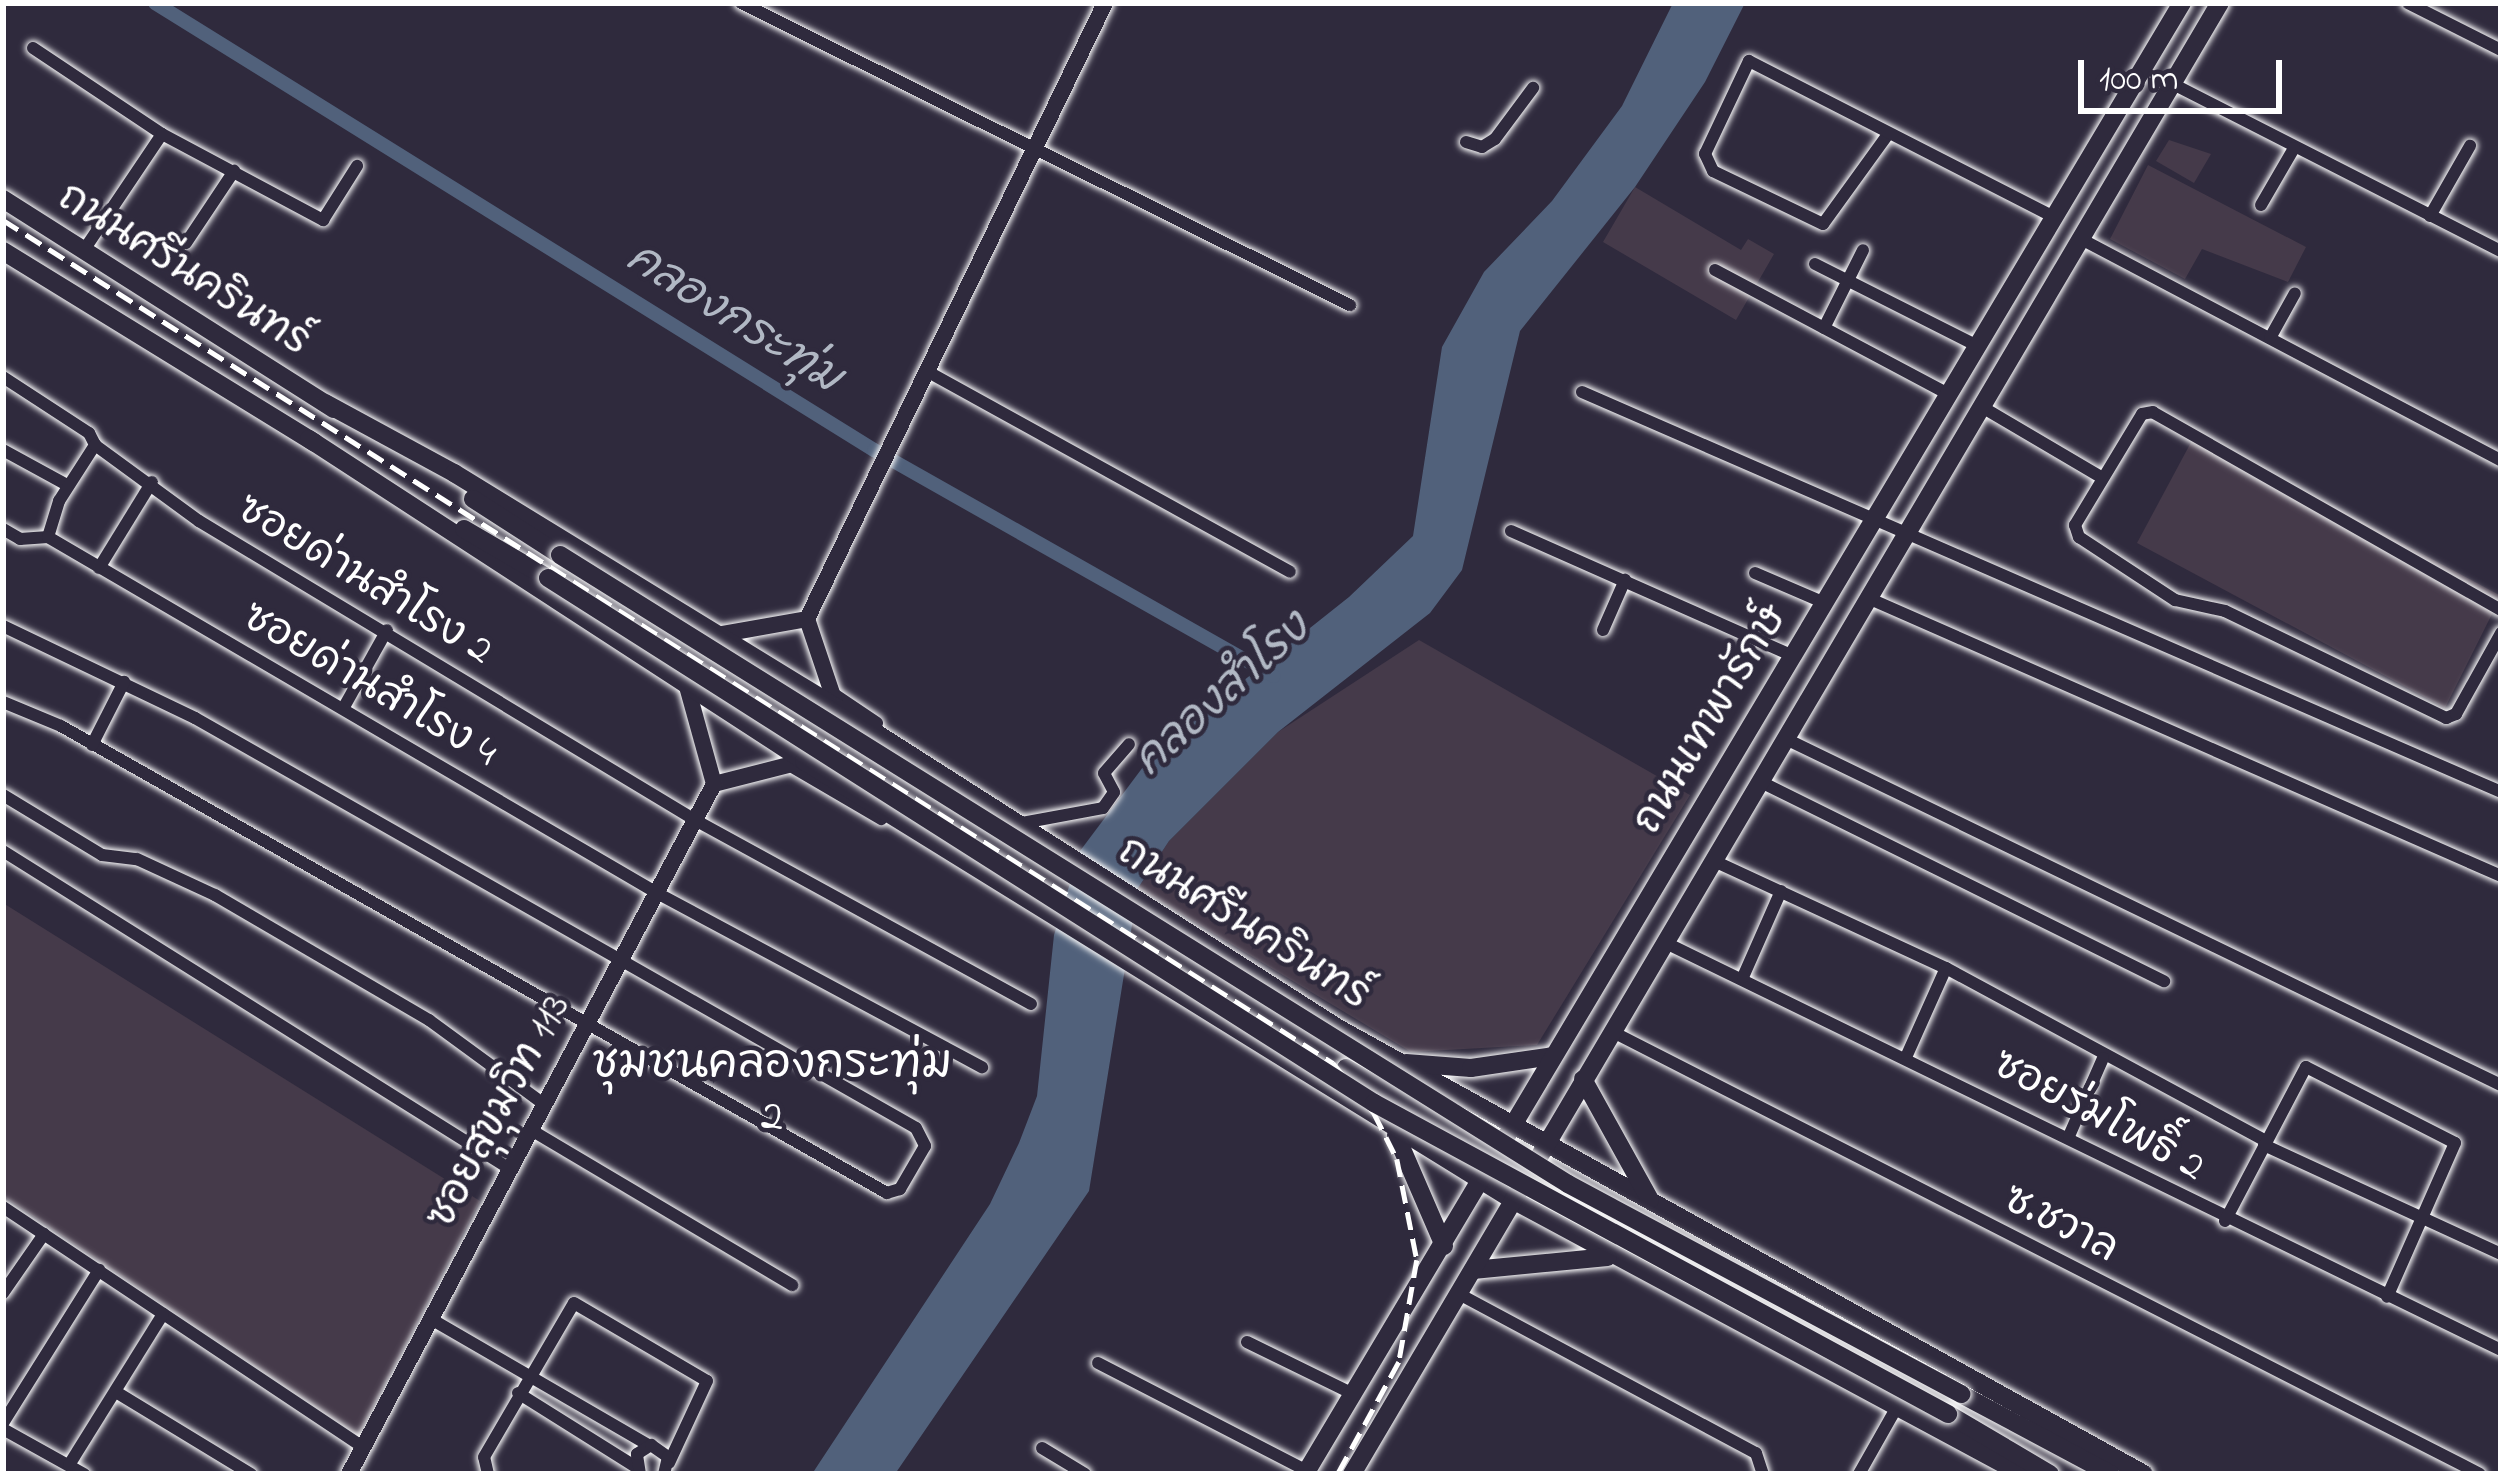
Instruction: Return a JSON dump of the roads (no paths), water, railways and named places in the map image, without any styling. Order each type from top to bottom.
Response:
[{"type":"main road","points":[[832,699],[807,620],[1039,149],[1105,3]]},
{"type":"main road","name":"ถนนเทพารักษ์","points":[[1306,1472],[2182,3]]},
{"type":"main road","name":"ถนนเทพารักษ์","points":[[1352,1474],[2220,3]]},
{"type":"main road","name":"ถนนศรีนครินทร์","points":[[3,199],[560,555],[1568,1184],[2111,1474]]},
{"type":"main road","name":"ถนนศรีนครินทร์","points":[[3,251],[309,440],[686,683],[797,763],[875,803],[1389,1125],[1612,1257],[2022,1474]]},
{"type":"main road","name":"ถนนศรีนครินทร์","points":[[325,403],[454,473],[716,635],[832,699],[899,750],[1338,1028],[1744,1258],[2144,1474]]},
{"type":"main road","name":"ถนนศรีนครินทร์","points":[[309,440],[548,578],[1374,1103],[2050,1474]]},
{"type":"main road","points":[[716,635],[807,620]]},
{"type":"main road","points":[[686,683],[714,784],[797,763]]},
{"type":"main road","name":"ซอยสุขุมวิท 113","points":[[349,1474],[714,784]]},
{"type":"main road","points":[[1309,1074],[1333,1079],[1346,1068],[1352,1045],[1338,1028]]},
{"type":"main road","points":[[1395,1061],[1471,1068],[1553,1056]]},
{"type":"main road","points":[[1346,1068],[1708,1274]]},
{"type":"main road","points":[[1583,1079],[1612,1142],[1660,1211]]},
{"type":"main road","points":[[1389,1125],[1410,1157],[1444,1246]]},
{"type":"main road","points":[[1473,1270],[1612,1257]]},
{"type":"main road","points":[[1718,1312],[1706,1297],[1708,1274],[1726,1258],[1744,1258]]},
{"type":"street","points":[[741,3],[1350,305]]},
{"type":"street","points":[[2408,3],[2501,50]]},
{"type":"street","points":[[33,48],[162,134],[323,220],[357,166]]},
{"type":"street","points":[[1886,137],[1823,224],[1713,171],[1705,154],[1749,61],[1886,137],[2056,218]]},
{"type":"street","points":[[2173,84],[2501,250]]},
{"type":"street","points":[[1466,142],[1482,147],[1495,139],[1533,88]]},
{"type":"street","points":[[84,250],[162,134]]},
{"type":"street","points":[[2431,216],[2470,146]]},
{"type":"street","points":[[2261,205],[2294,148]]},
{"type":"street","points":[[186,243],[234,171]]},
{"type":"street","points":[[2083,239],[2501,460]]},
{"type":"street","points":[[1824,328],[1863,250]]},
{"type":"street","points":[[1815,264],[1979,346]]},
{"type":"street","points":[[1714,270],[1950,394]]},
{"type":"street","points":[[2270,338],[2295,293]]},
{"type":"street","points":[[930,373],[1290,572]]},
{"type":"street","name":"ซอยด่านสำโรง 2","points":[[3,377],[89,433],[95,445],[200,521],[695,820],[1031,1004]]},
{"type":"street","points":[[1582,392],[1878,514],[2501,792]]},
{"type":"street","points":[[1982,407],[2102,477]]},
{"type":"street","points":[[2501,610],[2153,412],[2142,414],[2076,520],[2079,537],[2175,600],[2225,611],[2441,716],[2456,714],[2501,633]]},
{"type":"street","points":[[3,529],[20,539],[48,537],[68,485],[95,445]]},
{"type":"street","points":[[3,451],[68,485]]},
{"type":"street","points":[[99,568],[152,482]]},
{"type":"street","points":[[1511,531],[1793,656]]},
{"type":"street","name":"ซอยด่านสำโรง 4","points":[[48,537],[657,893],[982,1067]]},
{"type":"street","points":[[1755,573],[1825,603]]},
{"type":"street","points":[[1603,630],[1625,580]]},
{"type":"street","points":[[1868,598],[2501,876]]},
{"type":"street","points":[[3,626],[124,682],[916,1128],[925,1145],[900,1190],[887,1192],[92,746],[3,702]]},
{"type":"street","points":[[344,707],[387,630]]},
{"type":"street","points":[[92,746],[124,682]]},
{"type":"street","points":[[832,699],[1027,826],[1103,808],[1114,792],[1104,773],[1129,744]]},
{"type":"street","points":[[1784,738],[2501,1085]]},
{"type":"street","points":[[797,763],[1000,889]]},
{"type":"street","points":[[1759,781],[2164,981]]},
{"type":"street","points":[[3,795],[102,855],[137,859],[214,895],[429,1020],[545,1105]]},
{"type":"street","points":[[3,851],[510,1169]]},
{"type":"street","points":[[1712,860],[1946,968],[2265,1143],[2501,1254]]},
{"type":"street","points":[[1743,977],[1780,891]]},
{"type":"street","name":"ซอยร่มโพธิ์ 2","points":[[1664,942],[1907,1055],[2224,1221],[2501,1350]]},
{"type":"street","points":[[1907,1055],[1946,968]]},
{"type":"street","name":"ซ.ชวาล","points":[[1611,1031],[2480,1474]]},
{"type":"street","points":[[2069,1136],[2103,1058]]},
{"type":"street","points":[[2224,1221],[2303,1067],[2398,1111],[2457,1148],[2387,1297]]},
{"type":"street","points":[[531,1130],[792,1285]]},
{"type":"street","points":[[3,1207],[363,1447]]},
{"type":"street","points":[[3,1293],[44,1234]]},
{"type":"street","points":[[84,1474],[3,1426],[98,1270]]},
{"type":"street","points":[[1459,1294],[1756,1454],[1763,1474]]},
{"type":"street","points":[[488,1474],[484,1457],[574,1303],[701,1376],[708,1389],[666,1468]]},
{"type":"street","points":[[69,1466],[163,1314]]},
{"type":"street","points":[[431,1318],[648,1445],[662,1448],[666,1468]]},
{"type":"street","points":[[1247,1342],[1353,1394]]},
{"type":"street","points":[[1097,1363],[1306,1472]]},
{"type":"street","points":[[116,1392],[250,1474]]},
{"type":"street","points":[[518,1393],[638,1470],[648,1445]]},
{"type":"street","points":[[1859,1474],[1898,1405]]},
{"type":"street","points":[[1042,1448],[1084,1474]]},
{"type":"water","points":[[1673,3],[1745,3],[1705,82],[1635,187],[1520,331],[1462,570],[1430,613],[1278,732],[1169,841],[1138,888],[1089,1191],[895,1474],[812,1474],[990,1204],[1019,1143],[1037,1096],[1054,935],[1080,851],[1155,751],[1349,597],[1413,536],[1442,347],[1484,272],[1552,201],[1622,106]]},
{"type":"waterway","name":"คลองกระทุ่ม","points":[[155,3],[874,450],[1274,676]]},
{"type":"railway","points":[[3,220],[1333,1063],[1374,1113],[1397,1159],[1417,1260],[1399,1362],[1338,1474]]},
{"type":"district","name":"ชุมชนคลองกระทุ่ม 2","points":[[772,1093]]},
{"type":"water label","name":"คลองสำโรง","points":[[1223,696]]}]
